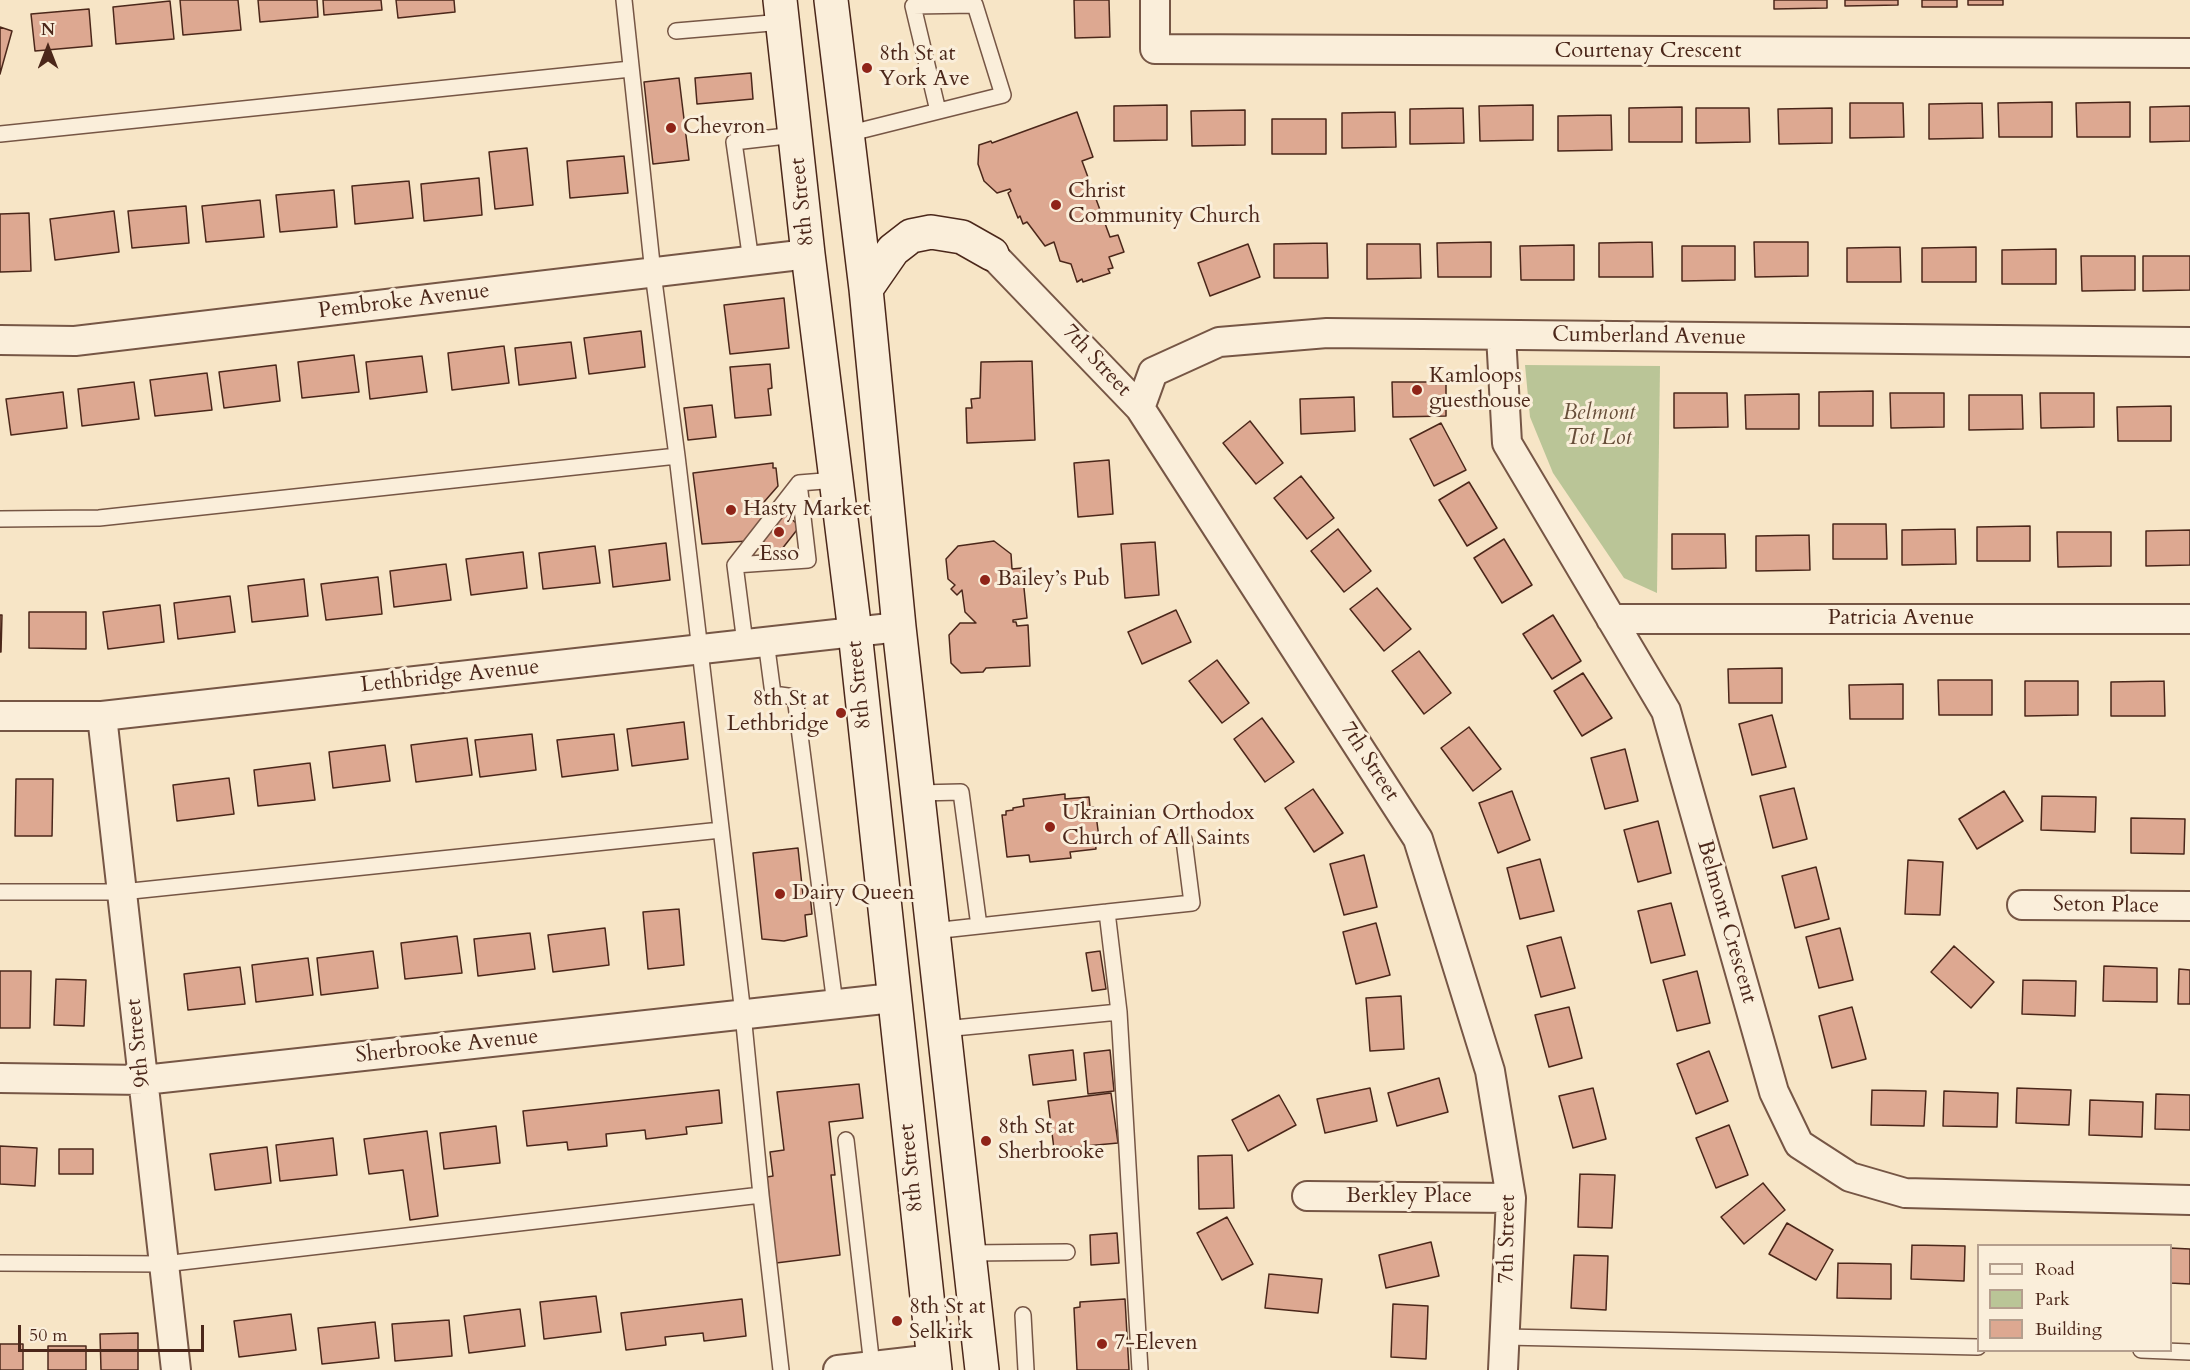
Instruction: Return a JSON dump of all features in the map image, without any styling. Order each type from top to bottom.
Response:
[{"type":"main road","name":"8th Street","points":[[831,0],[866,289],[899,627],[982,1370]]},
{"type":"main road","name":"8th Street","points":[[781,11],[808,254],[855,632],[934,1364]]},
{"type":"main road","points":[[866,289],[892,250],[911,236],[931,232],[962,237],[992,254]]},
{"type":"street","name":"Courtenay Crescent","points":[[1155,0],[1155,49],[2190,53]]},
{"type":"street","name":"Pembroke Avenue","points":[[0,340],[75,341],[808,254]]},
{"type":"street","name":"7th Street","points":[[992,254],[1140,408],[1418,839],[1490,1071],[1511,1198],[1503,1370]]},
{"type":"street","name":"Cumberland Avenue","points":[[1140,408],[1153,372],[1219,342],[1327,333],[2190,342]]},
{"type":"street","name":"Belmont Crescent","points":[[1501,335],[1507,443],[1666,711],[1774,1092],[1799,1144],[1850,1177],[1905,1193],[2190,1200]]},
{"type":"street","name":"Patricia Avenue","points":[[1611,619],[2190,619]]},
{"type":"street","name":"Lethbridge Avenue","points":[[0,716],[102,716],[899,627]]},
{"type":"street","name":"9th Street","points":[[102,716],[176,1370]]},
{"type":"street","name":"Seton Place","points":[[2022,905],[2190,906]]},
{"type":"street","name":"Sherbrooke Avenue","points":[[0,1078],[144,1080],[893,998]]},
{"type":"street","name":"Berkley Place","points":[[1307,1196],[1511,1198]]},
{"type":"street","points":[[838,1370],[872,1366],[934,1364]]},
{"type":"lane","points":[[624,0],[653,273],[721,830],[781,1370]]},
{"type":"lane","points":[[847,134],[1003,95],[975,5],[913,6],[938,111]]},
{"type":"lane","points":[[676,31],[781,11]]},
{"type":"lane","points":[[0,134],[631,69]]},
{"type":"lane","points":[[751,261],[734,142],[795,135]]},
{"type":"lane","points":[[0,519],[99,518],[677,456]]},
{"type":"lane","points":[[735,565],[799,483],[836,480]]},
{"type":"lane","points":[[735,565],[808,560],[799,483]]},
{"type":"lane","points":[[735,565],[773,694],[795,697],[835,1004]]},
{"type":"lane","points":[[918,793],[961,792],[979,926]]},
{"type":"lane","points":[[0,892],[122,892],[721,830]]},
{"type":"lane","points":[[933,931],[1192,903],[1184,840]]},
{"type":"lane","points":[[1107,912],[1119,1012],[1140,1370]]},
{"type":"lane","points":[[944,1029],[1119,1012]]},
{"type":"lane","points":[[846,1140],[872,1366]]},
{"type":"lane","points":[[0,1263],[164,1264],[761,1195]]},
{"type":"lane","points":[[969,1253],[1067,1252]]},
{"type":"lane","points":[[1023,1315],[1026,1370]]},
{"type":"lane","points":[[1505,1337],[1977,1347]]},
{"type":"lane","points":[[2172,1351],[2190,1352]]},
{"type":"green space","name":"Belmont Tot Lot","points":[[1525,365],[1660,366],[1657,593],[1624,578],[1553,473],[1530,417]]},
{"type":"building","points":[[180,0],[238,0],[241,30],[183,35]]},
{"type":"building","points":[[258,0],[317,0],[318,17],[260,22]]},
{"type":"building","points":[[323,0],[381,0],[382,10],[324,15]]},
{"type":"building","points":[[396,0],[454,0],[455,12],[398,18]]},
{"type":"building","points":[[1074,0],[1109,0],[1110,37],[1075,38]]},
{"type":"building","points":[[1774,0],[1827,0],[1827,8],[1774,9]]},
{"type":"building","points":[[1845,0],[1898,0],[1898,5],[1845,6]]},
{"type":"building","points":[[1922,0],[1957,0],[1957,7],[1922,7]]},
{"type":"building","points":[[1968,0],[2003,0],[2003,5],[1968,5]]},
{"type":"building","points":[[170,1],[174,39],[116,44],[113,7]]},
{"type":"building","points":[[89,9],[92,46],[35,51],[31,14]]},
{"type":"building","points":[[0,27],[12,31],[0,74]]},
{"type":"building","points":[[751,73],[753,99],[697,104],[695,78]]},
{"type":"building","points":[[679,78],[689,160],[653,164],[644,82]]},
{"type":"building","points":[[2052,102],[2052,137],[1999,137],[1998,103]]},
{"type":"building","points":[[2130,102],[2130,137],[2077,137],[2076,103]]},
{"type":"building","points":[[1850,103],[1903,103],[1904,137],[1850,138]]},
{"type":"building","points":[[1982,103],[1983,138],[1929,139],[1929,104]]},
{"type":"building","points":[[1167,105],[1167,140],[1114,141],[1114,106]]},
{"type":"building","points":[[1533,105],[1533,140],[1480,141],[1479,106]]},
{"type":"building","points":[[2190,106],[2190,141],[2150,142],[2150,107]]},
{"type":"building","points":[[1682,107],[1682,142],[1629,142],[1629,108]]},
{"type":"building","points":[[1463,108],[1464,143],[1410,144],[1410,109]]},
{"type":"building","points":[[1696,108],[1749,108],[1750,142],[1696,143]]},
{"type":"building","points":[[1832,108],[1832,143],[1779,144],[1778,109]]},
{"type":"building","points":[[1245,110],[1245,145],[1192,146],[1191,111]]},
{"type":"building","name":"Christ Community Church","points":[[1077,112],[1093,157],[1082,161],[1110,237],[1118,235],[1124,252],[1109,257],[1113,268],[1108,269],[1110,273],[1083,282],[1082,279],[1077,282],[1071,264],[1060,261],[1054,242],[1045,246],[1027,222],[1023,224],[1020,216],[1018,218],[1008,193],[1010,189],[997,193],[984,181],[978,164],[979,145],[991,141],[992,143]]},
{"type":"building","points":[[1395,112],[1396,147],[1342,148],[1342,113]]},
{"type":"building","points":[[1611,115],[1612,150],[1558,151],[1558,116]]},
{"type":"building","points":[[1272,119],[1326,119],[1326,154],[1272,154]]},
{"type":"building","points":[[527,148],[533,205],[495,209],[489,152]]},
{"type":"building","points":[[624,156],[628,193],[570,198],[567,161]]},
{"type":"building","points":[[479,178],[482,215],[424,221],[421,184]]},
{"type":"building","points":[[409,181],[413,218],[355,224],[352,186]]},
{"type":"building","points":[[334,190],[337,227],[280,232],[276,195]]},
{"type":"building","points":[[260,200],[264,237],[206,242],[202,206]]},
{"type":"building","points":[[186,206],[189,243],[132,248],[128,211]]},
{"type":"building","points":[[114,211],[119,252],[55,260],[50,219]]},
{"type":"building","points":[[29,213],[31,271],[0,272],[0,214]]},
{"type":"building","points":[[1491,242],[1491,277],[1438,277],[1437,243]]},
{"type":"building","points":[[1652,242],[1653,277],[1599,277],[1599,243]]},
{"type":"building","points":[[1754,242],[1808,242],[1808,276],[1755,277]]},
{"type":"building","points":[[1327,243],[1328,278],[1274,278],[1274,244]]},
{"type":"building","points":[[1248,244],[1260,277],[1210,296],[1198,263]]},
{"type":"building","points":[[1367,244],[1420,244],[1421,278],[1367,279]]},
{"type":"building","points":[[1574,245],[1574,280],[1521,280],[1520,246]]},
{"type":"building","points":[[1682,246],[1735,246],[1735,280],[1682,281]]},
{"type":"building","points":[[1900,247],[1901,282],[1847,282],[1847,248]]},
{"type":"building","points":[[1976,247],[1976,282],[1922,282],[1922,248]]},
{"type":"building","points":[[2056,249],[2056,284],[2002,284],[2002,250]]},
{"type":"building","points":[[2081,256],[2135,256],[2135,290],[2082,291]]},
{"type":"building","points":[[2143,256],[2190,256],[2190,290],[2143,291]]},
{"type":"building","points":[[784,298],[789,348],[730,354],[724,305]]},
{"type":"building","points":[[641,331],[645,367],[589,374],[584,338]]},
{"type":"building","points":[[571,342],[576,378],[519,385],[515,348]]},
{"type":"building","points":[[504,346],[509,383],[452,390],[448,353]]},
{"type":"building","points":[[354,355],[359,392],[302,398],[298,362]]},
{"type":"building","points":[[422,356],[427,392],[370,399],[366,362]]},
{"type":"building","points":[[1032,361],[1035,440],[967,443],[966,408],[972,408],[971,399],[980,398],[981,362]]},
{"type":"building","points":[[770,364],[772,388],[768,389],[771,415],[735,418],[730,367]]},
{"type":"building","points":[[276,365],[280,401],[224,408],[219,372]]},
{"type":"building","points":[[207,373],[212,410],[155,416],[150,380]]},
{"type":"building","points":[[134,382],[139,419],[82,426],[78,389]]},
{"type":"building","points":[[1392,382],[1446,382],[1446,416],[1393,417]]},
{"type":"building","points":[[1873,391],[1873,426],[1819,426],[1819,392]]},
{"type":"building","points":[[63,392],[67,428],[11,435],[6,399]]},
{"type":"building","points":[[1674,393],[1727,393],[1728,427],[1674,428]]},
{"type":"building","points":[[1890,393],[1944,393],[1944,427],[1891,428]]},
{"type":"building","points":[[2040,393],[2094,393],[2094,427],[2041,428]]},
{"type":"building","points":[[1799,394],[1799,429],[1746,429],[1745,395]]},
{"type":"building","points":[[1969,395],[2022,395],[2023,429],[1969,430]]},
{"type":"building","points":[[1354,397],[1355,431],[1301,434],[1300,399]]},
{"type":"building","points":[[712,405],[716,437],[688,440],[684,408]]},
{"type":"building","points":[[2171,406],[2171,441],[2118,441],[2117,407]]},
{"type":"building","points":[[1250,421],[1283,463],[1256,484],[1223,443]]},
{"type":"building","points":[[1441,423],[1466,470],[1434,486],[1410,439]]},
{"type":"building","points":[[1109,460],[1113,514],[1078,517],[1074,463]]},
{"type":"building","name":"Hasty Market","points":[[773,463],[773,468],[776,468],[778,486],[764,502],[766,518],[748,541],[702,544],[693,473]]},
{"type":"building","points":[[1301,476],[1334,518],[1307,539],[1274,498]]},
{"type":"building","points":[[1469,482],[1497,528],[1467,546],[1439,500]]},
{"type":"building","name":"Esso","points":[[781,511],[800,526],[778,554],[759,538]]},
{"type":"building","points":[[1833,524],[1886,524],[1887,559],[1833,559]]},
{"type":"building","points":[[2030,526],[2030,561],[1977,561],[1977,527]]},
{"type":"building","points":[[1338,529],[1371,571],[1344,592],[1311,551]]},
{"type":"building","points":[[1955,529],[1956,564],[1902,565],[1902,530]]},
{"type":"building","points":[[2190,530],[2190,565],[2146,566],[2146,531]]},
{"type":"building","points":[[2057,532],[2111,532],[2111,566],[2058,567]]},
{"type":"building","points":[[1672,534],[1725,534],[1726,568],[1672,569]]},
{"type":"building","points":[[1809,535],[1810,570],[1756,571],[1756,536]]},
{"type":"building","points":[[1504,539],[1532,585],[1502,603],[1474,558]]},
{"type":"building","points":[[994,541],[1011,554],[1012,569],[1022,568],[1027,618],[1013,620],[1013,622],[1016,622],[1017,626],[1028,625],[1030,666],[986,668],[983,672],[961,673],[951,663],[949,635],[960,623],[976,623],[965,612],[962,590],[957,595],[951,589],[955,585],[948,579],[946,559],[958,546]]},
{"type":"building","points":[[1155,542],[1159,595],[1125,598],[1121,544]]},
{"type":"building","points":[[666,543],[670,580],[613,587],[609,550]]},
{"type":"building","points":[[595,546],[600,583],[543,589],[539,553]]},
{"type":"building","points":[[523,552],[527,588],[471,595],[466,559]]},
{"type":"building","points":[[446,564],[451,600],[394,607],[390,571]]},
{"type":"building","points":[[378,577],[382,614],[326,620],[321,584]]},
{"type":"building","points":[[304,579],[308,616],[252,622],[248,586]]},
{"type":"building","points":[[1377,588],[1411,629],[1384,651],[1350,609]]},
{"type":"building","points":[[230,596],[235,632],[178,639],[174,603]]},
{"type":"building","points":[[160,605],[164,642],[108,649],[103,612]]},
{"type":"building","points":[[1176,610],[1191,642],[1142,664],[1128,632]]},
{"type":"building","points":[[29,612],[86,612],[86,649],[29,648]]},
{"type":"building","points":[[0,615],[2,615],[1,652],[0,652]]},
{"type":"building","points":[[1553,615],[1581,661],[1552,679],[1523,634]]},
{"type":"building","points":[[1419,651],[1451,693],[1424,714],[1392,671]]},
{"type":"building","points":[[1217,660],[1249,703],[1222,723],[1189,681]]},
{"type":"building","points":[[1782,668],[1782,703],[1729,703],[1728,669]]},
{"type":"building","points":[[1583,673],[1612,718],[1582,736],[1554,691]]},
{"type":"building","points":[[1938,680],[1992,680],[1992,715],[1939,715]]},
{"type":"building","points":[[2025,681],[2078,681],[2078,715],[2025,716]]},
{"type":"building","points":[[2164,681],[2165,716],[2111,716],[2111,682]]},
{"type":"building","points":[[1903,684],[1903,719],[1850,719],[1849,685]]},
{"type":"building","points":[[1772,715],[1786,767],[1752,775],[1739,724]]},
{"type":"building","points":[[1262,718],[1294,762],[1265,782],[1234,739]]},
{"type":"building","points":[[684,722],[688,759],[632,766],[627,729]]},
{"type":"building","points":[[1469,727],[1501,769],[1473,791],[1441,748]]},
{"type":"building","points":[[532,734],[536,770],[480,777],[475,740]]},
{"type":"building","points":[[614,734],[618,770],[562,777],[557,740]]},
{"type":"building","points":[[467,738],[472,775],[416,782],[411,745]]},
{"type":"building","points":[[385,745],[390,781],[333,788],[329,752]]},
{"type":"building","points":[[1625,749],[1638,801],[1605,809],[1591,758]]},
{"type":"building","points":[[310,763],[315,800],[258,806],[254,770]]},
{"type":"building","points":[[229,778],[234,814],[177,821],[173,785]]},
{"type":"building","points":[[16,779],[53,779],[52,836],[15,836]]},
{"type":"building","points":[[1794,788],[1807,839],[1773,848],[1760,796]]},
{"type":"building","points":[[1313,789],[1343,833],[1314,852],[1285,808]]},
{"type":"building","points":[[1512,791],[1530,840],[1498,853],[1479,803]]},
{"type":"building","points":[[2004,791],[2023,821],[1977,849],[1959,819]]},
{"type":"building","name":"Ukrainian Orthodox Church of All Saints","points":[[1065,794],[1065,799],[1089,797],[1090,807],[1095,807],[1099,838],[1095,839],[1096,849],[1070,852],[1071,858],[1030,862],[1029,855],[1007,857],[1002,815],[1006,815],[1006,811],[1013,810],[1013,808],[1024,806],[1023,799]]},
{"type":"building","points":[[2042,796],[2096,797],[2095,832],[2041,830]]},
{"type":"building","points":[[2131,818],[2185,819],[2184,854],[2131,853]]},
{"type":"building","points":[[1658,821],[1671,873],[1638,882],[1624,830]]},
{"type":"building","name":"Dairy Queen","points":[[798,848],[803,895],[810,894],[812,914],[805,915],[807,936],[784,941],[762,939],[753,853]]},
{"type":"building","points":[[1364,855],[1377,907],[1344,915],[1330,864]]},
{"type":"building","points":[[1540,859],[1554,911],[1520,919],[1507,868]]},
{"type":"building","points":[[1908,860],[1943,862],[1940,915],[1905,914]]},
{"type":"building","points":[[1816,867],[1829,919],[1795,928],[1782,876]]},
{"type":"building","points":[[1671,903],[1685,955],[1651,963],[1638,911]]},
{"type":"building","points":[[679,909],[684,965],[648,969],[643,912]]},
{"type":"building","points":[[1376,923],[1390,975],[1356,984],[1343,932]]},
{"type":"building","points":[[605,928],[609,965],[553,972],[548,935]]},
{"type":"building","points":[[1840,928],[1853,980],[1819,988],[1806,937]]},
{"type":"building","points":[[530,933],[535,969],[478,976],[474,939]]},
{"type":"building","points":[[457,936],[462,973],[405,979],[401,943]]},
{"type":"building","points":[[1561,937],[1575,988],[1541,997],[1527,946]]},
{"type":"building","points":[[1954,946],[1994,982],[1971,1008],[1931,972]]},
{"type":"building","points":[[373,951],[378,988],[321,995],[317,958]]},
{"type":"building","points":[[1100,951],[1106,989],[1092,991],[1086,953]]},
{"type":"building","points":[[308,958],[313,995],[256,1002],[252,965]]},
{"type":"building","points":[[2104,966],[2157,968],[2157,1002],[2103,1001]]},
{"type":"building","points":[[240,967],[245,1004],[188,1010],[184,974]]},
{"type":"building","points":[[2179,969],[2190,970],[2190,1004],[2178,1004]]},
{"type":"building","points":[[0,971],[31,971],[30,1028],[0,1028]]},
{"type":"building","points":[[1697,971],[1710,1023],[1677,1031],[1663,980]]},
{"type":"building","points":[[56,979],[86,980],[84,1026],[54,1025]]},
{"type":"building","points":[[2023,980],[2076,981],[2075,1016],[2022,1014]]},
{"type":"building","points":[[1401,996],[1404,1049],[1370,1051],[1366,998]]},
{"type":"building","points":[[1569,1007],[1582,1058],[1549,1067],[1535,1015]]},
{"type":"building","points":[[1852,1007],[1866,1059],[1832,1068],[1819,1016]]},
{"type":"building","points":[[1073,1050],[1076,1080],[1033,1085],[1029,1055]]},
{"type":"building","points":[[1110,1050],[1114,1091],[1088,1094],[1084,1053]]},
{"type":"building","points":[[1709,1051],[1728,1101],[1696,1114],[1677,1064]]},
{"type":"building","points":[[1439,1078],[1448,1112],[1397,1126],[1388,1093]]},
{"type":"building","points":[[859,1084],[863,1118],[829,1122],[835,1175],[831,1175],[840,1255],[776,1263],[767,1177],[773,1176],[770,1152],[784,1150],[777,1092]]},
{"type":"building","points":[[1370,1088],[1377,1121],[1325,1133],[1317,1099]]},
{"type":"building","points":[[1593,1088],[1606,1139],[1573,1148],[1559,1096]]},
{"type":"building","points":[[2017,1088],[2071,1090],[2069,1125],[2016,1123]]},
{"type":"building","points":[[719,1090],[722,1123],[686,1127],[687,1134],[646,1139],[645,1130],[606,1134],[607,1146],[568,1150],[567,1142],[527,1146],[523,1111]]},
{"type":"building","points":[[1872,1090],[1926,1091],[1924,1126],[1871,1125]]},
{"type":"building","points":[[1944,1091],[1998,1093],[1997,1127],[1943,1126]]},
{"type":"building","points":[[1111,1093],[1118,1143],[1054,1149],[1048,1101]]},
{"type":"building","points":[[2156,1094],[2190,1095],[2190,1130],[2155,1129]]},
{"type":"building","points":[[1279,1095],[1296,1125],[1248,1151],[1232,1120]]},
{"type":"building","points":[[2090,1100],[2143,1102],[2142,1137],[2089,1135]]},
{"type":"building","points":[[1729,1125],[1748,1175],[1716,1188],[1696,1138]]},
{"type":"building","points":[[496,1126],[500,1163],[444,1169],[440,1133]]},
{"type":"building","points":[[427,1131],[438,1216],[410,1220],[403,1170],[369,1174],[364,1139]]},
{"type":"building","points":[[333,1138],[337,1175],[280,1181],[276,1145]]},
{"type":"building","points":[[0,1146],[37,1148],[35,1186],[0,1184]]},
{"type":"building","points":[[267,1147],[271,1183],[215,1190],[210,1154]]},
{"type":"building","points":[[59,1149],[93,1149],[93,1174],[59,1174]]},
{"type":"building","points":[[1232,1155],[1234,1208],[1199,1209],[1198,1156]]},
{"type":"building","points":[[1580,1174],[1615,1175],[1612,1228],[1578,1227]]},
{"type":"building","points":[[1763,1183],[1785,1210],[1744,1244],[1721,1217]]},
{"type":"building","points":[[1227,1217],[1253,1264],[1222,1280],[1197,1233]]},
{"type":"building","points":[[1787,1223],[1833,1250],[1816,1280],[1769,1254]]},
{"type":"building","points":[[1117,1233],[1119,1263],[1091,1265],[1090,1235]]},
{"type":"building","points":[[1431,1242],[1439,1276],[1386,1288],[1379,1255]]},
{"type":"building","points":[[1912,1245],[1965,1246],[1964,1281],[1911,1279]]},
{"type":"building","points":[[2172,1248],[2190,1249],[2190,1284],[2172,1283]]},
{"type":"building","points":[[1574,1255],[1608,1256],[1606,1310],[1571,1308]]},
{"type":"building","points":[[1838,1263],[1891,1264],[1891,1299],[1837,1298]]},
{"type":"building","points":[[1269,1274],[1322,1279],[1318,1313],[1265,1308]]},
{"type":"building","points":[[596,1296],[601,1332],[544,1339],[540,1302]]},
{"type":"building","points":[[742,1299],[746,1336],[704,1341],[703,1333],[665,1337],[666,1345],[626,1350],[621,1313]]},
{"type":"building","name":"7-Eleven","points":[[1125,1299],[1129,1370],[1077,1370],[1074,1308],[1080,1307],[1080,1302]]},
{"type":"building","points":[[1393,1304],[1428,1306],[1426,1359],[1391,1357]]},
{"type":"building","points":[[520,1309],[525,1346],[469,1353],[464,1316]]},
{"type":"building","points":[[291,1314],[296,1350],[239,1357],[234,1321]]},
{"type":"building","points":[[449,1320],[452,1356],[395,1361],[392,1324]]},
{"type":"building","points":[[375,1322],[379,1358],[322,1364],[318,1328]]},
{"type":"building","points":[[138,1333],[138,1370],[101,1370],[100,1334]]},
{"type":"building","points":[[0,1344],[23,1344],[23,1370],[0,1370]]},
{"type":"building","points":[[48,1346],[86,1346],[86,1370],[48,1370]]},
{"type":"place","name":"8th St at York Ave","points":[[867,68]]},
{"type":"place","name":"Chevron","points":[[671,128]]},
{"type":"place","name":"Christ Community Church","points":[[1056,205]]},
{"type":"place","name":"Kamloops guesthouse","points":[[1417,390]]},
{"type":"place","name":"Hasty Market","points":[[731,510]]},
{"type":"place","name":"Esso","points":[[779,532]]},
{"type":"place","name":"Bailey’s Pub","points":[[985,580]]},
{"type":"place","name":"8th St at Lethbridge","points":[[841,713]]},
{"type":"place","name":"Ukrainian Orthodox Church of All Saints","points":[[1050,827]]},
{"type":"place","name":"Dairy Queen","points":[[780,894]]},
{"type":"place","name":"8th St at Sherbrooke","points":[[986,1141]]},
{"type":"place","name":"8th St at Selkirk","points":[[897,1321]]},
{"type":"place","name":"7-Eleven","points":[[1102,1344]]}]
